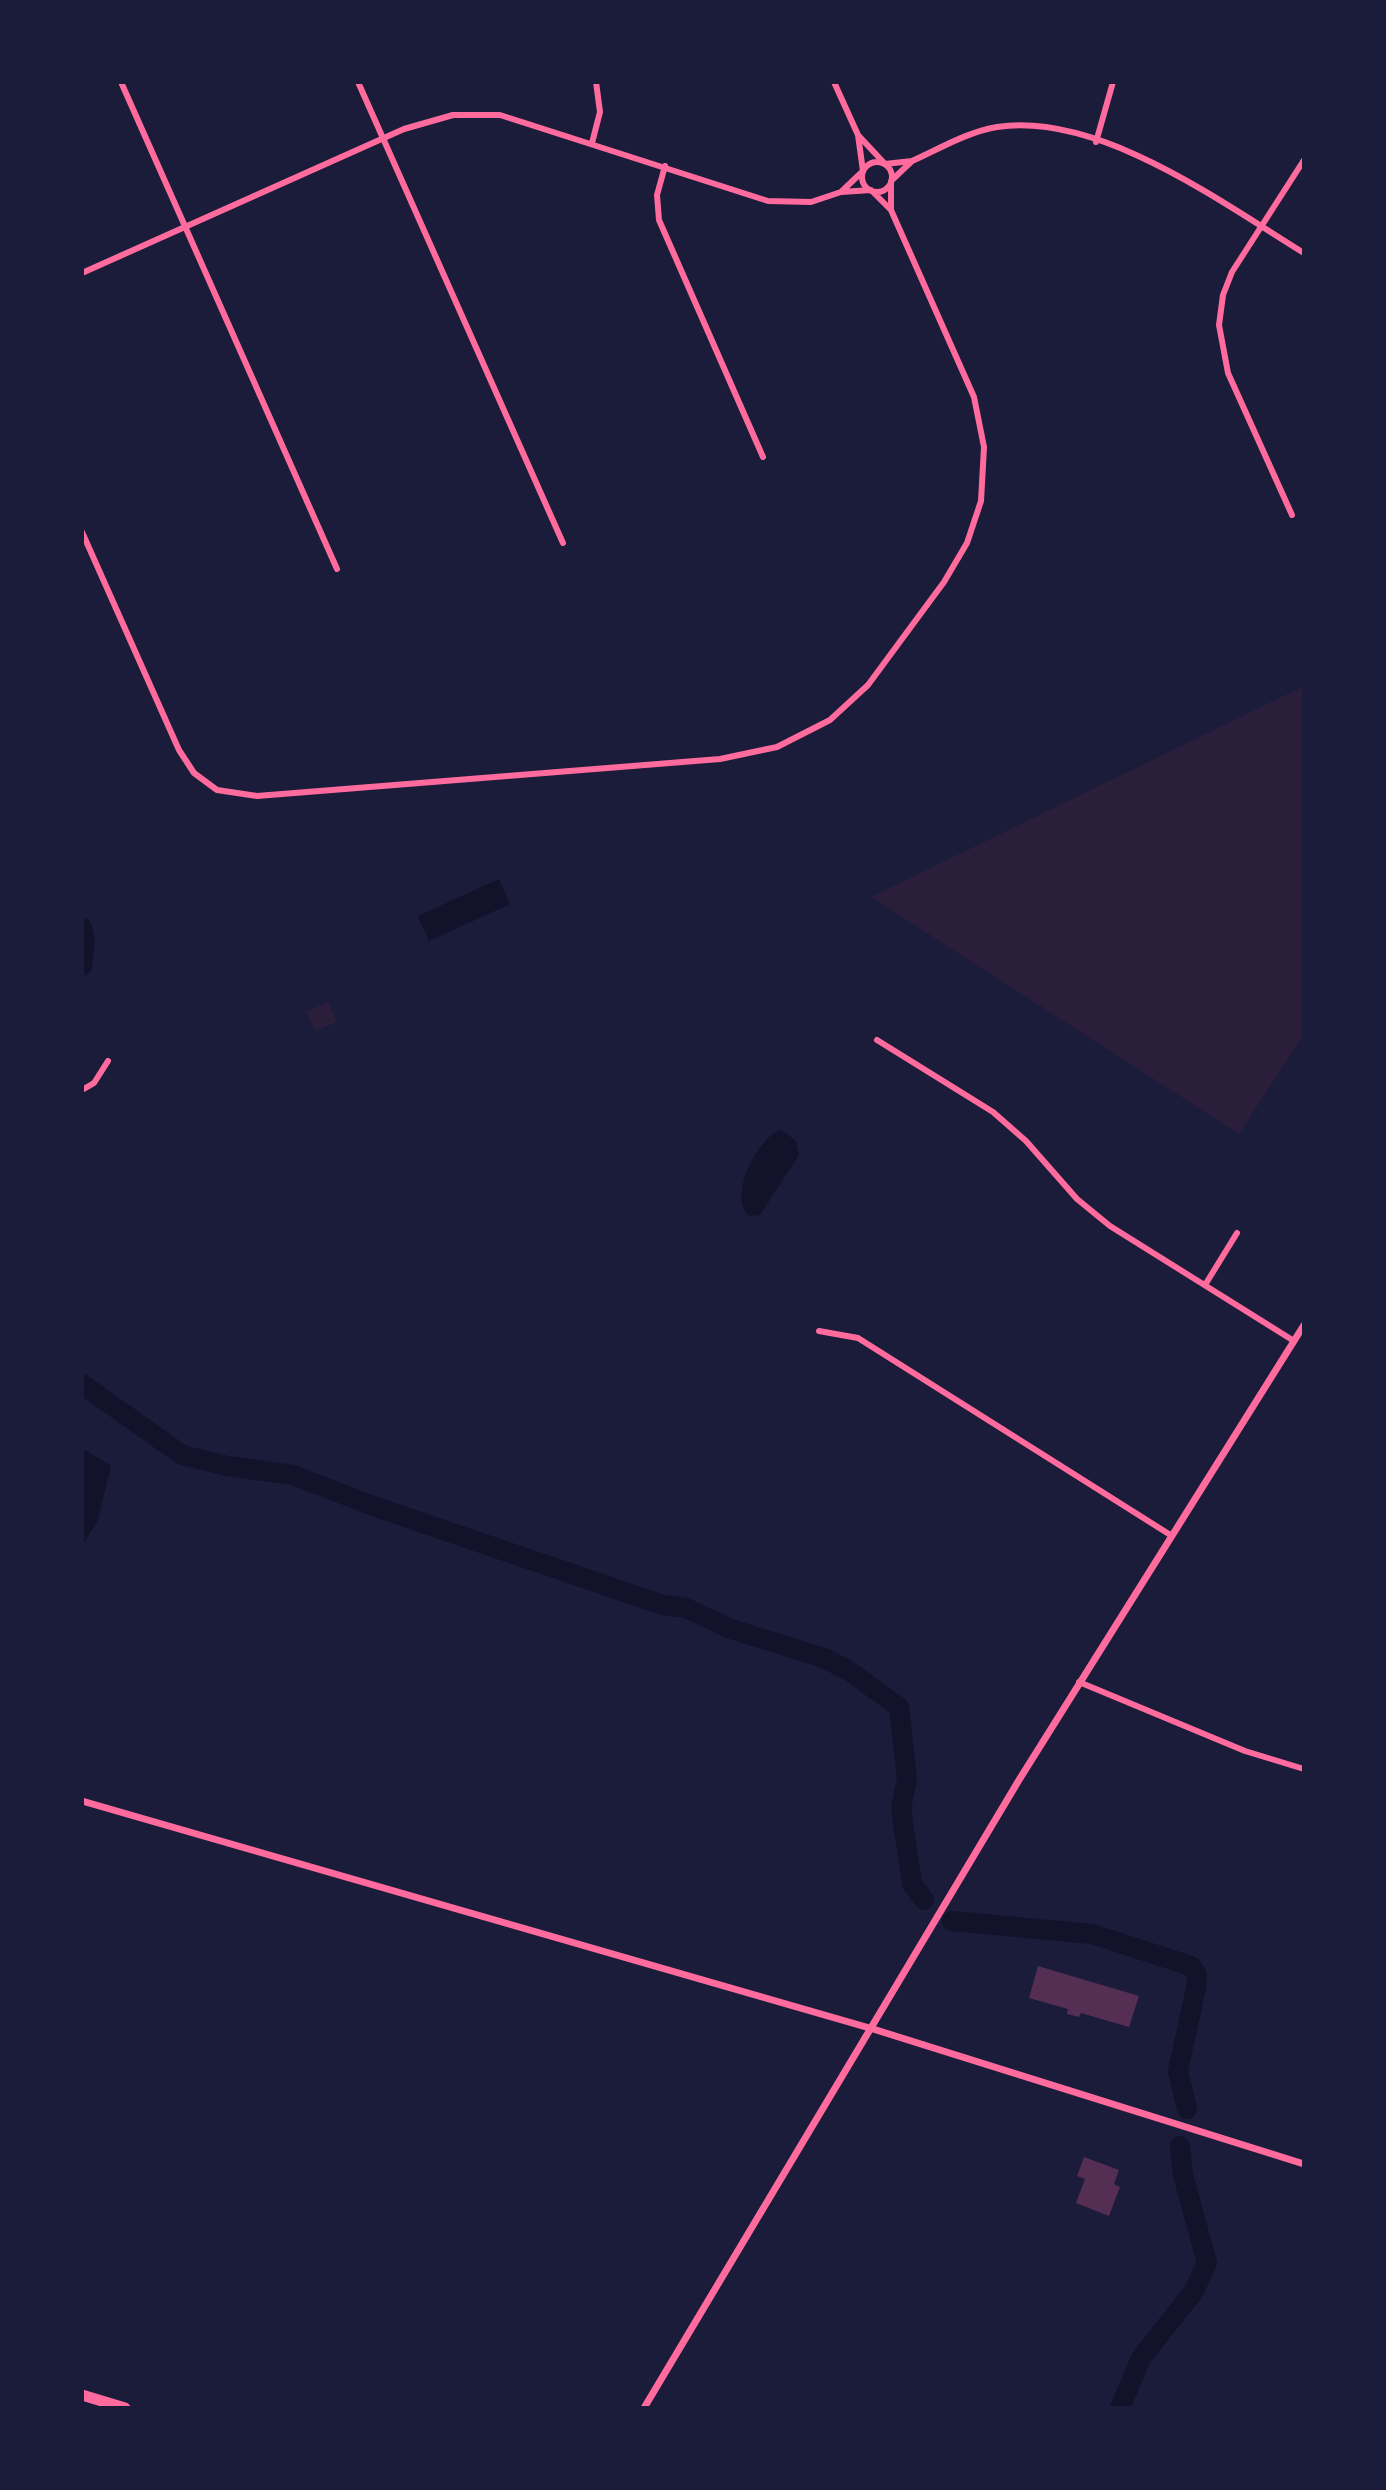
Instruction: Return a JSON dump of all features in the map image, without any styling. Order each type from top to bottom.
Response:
[{"type":"highway","points":[[82,2395],[125,2408]]},
{"type":"street","points":[[121,82],[337,569]]},
{"type":"street","points":[[358,82],[563,543]]},
{"type":"street","points":[[592,143],[600,112],[596,82]]},
{"type":"street","points":[[82,532],[179,750],[194,773],[217,790],[257,796],[720,759],[791,742],[830,720],[868,685],[961,556],[981,501],[984,447],[974,397],[891,210],[862,181],[858,135],[834,82]]},
{"type":"street","points":[[1096,142],[1113,82]]},
{"type":"street","points":[[82,273],[384,138],[440,117],[480,113],[508,116],[778,202],[811,202],[841,192],[882,191],[912,161]]},
{"type":"street","points":[[841,192],[870,163],[912,161],[973,134],[1013,126],[1042,127],[1160,164],[1304,253]]},
{"type":"street","points":[[858,135],[891,171],[891,210]]},
{"type":"street","points":[[1292,515],[1228,373],[1220,332],[1221,304],[1228,281],[1304,160]]},
{"type":"street","points":[[665,166],[657,195],[663,231],[763,457]]},
{"type":"street","points":[[877,1040],[993,1112],[1026,1141],[1062,1183],[1099,1218],[1294,1341]]},
{"type":"street","points":[[82,1090],[94,1083],[108,1061]]},
{"type":"street","points":[[1205,1285],[1237,1233]]},
{"type":"street","points":[[644,2408],[1079,1682],[1304,1325]]},
{"type":"street","points":[[819,1331],[858,1338],[1172,1536]]},
{"type":"street","points":[[1079,1682],[1245,1751],[1304,1769]]},
{"type":"street","points":[[82,1801],[873,2029],[1304,2164]]},
{"type":"shaded area","points":[[1304,686],[1304,1034],[1239,1134],[871,897]]},
{"type":"shaded area","points":[[499,879],[510,904],[429,941],[418,916]]},
{"type":"shaded area","points":[[328,1002],[337,1022],[315,1031],[306,1012]]},
{"type":"shaded area","points":[[781,1130],[796,1141],[799,1155],[760,1215],[749,1216],[743,1206],[744,1180],[764,1142]]},
{"type":"shaded area","points":[[82,1448],[111,1466],[98,1520],[82,1546]]},
{"type":"building","points":[[1038,1966],[1139,1996],[1129,2027],[1081,2013],[1079,2017],[1067,2014],[1068,2009],[1029,1998]]},
{"type":"building","points":[[1084,2157],[1119,2170],[1114,2184],[1120,2187],[1109,2216],[1076,2203],[1085,2179],[1077,2176]]},
{"type":"waterway","points":[[82,928],[85,940],[82,966]]},
{"type":"waterway","points":[[82,1384],[182,1455],[227,1466],[293,1475],[376,1507],[663,1605],[686,1608],[731,1629],[824,1658],[848,1670],[899,1707],[907,1779],[901,1808],[912,1884],[924,1900]]},
{"type":"waterway","points":[[952,1921],[1092,1934],[1191,1966],[1197,1975],[1196,1988],[1178,2071],[1187,2109]]},
{"type":"waterway","points":[[1120,2408],[1141,2358],[1194,2291],[1207,2263],[1183,2175],[1180,2146]]}]
